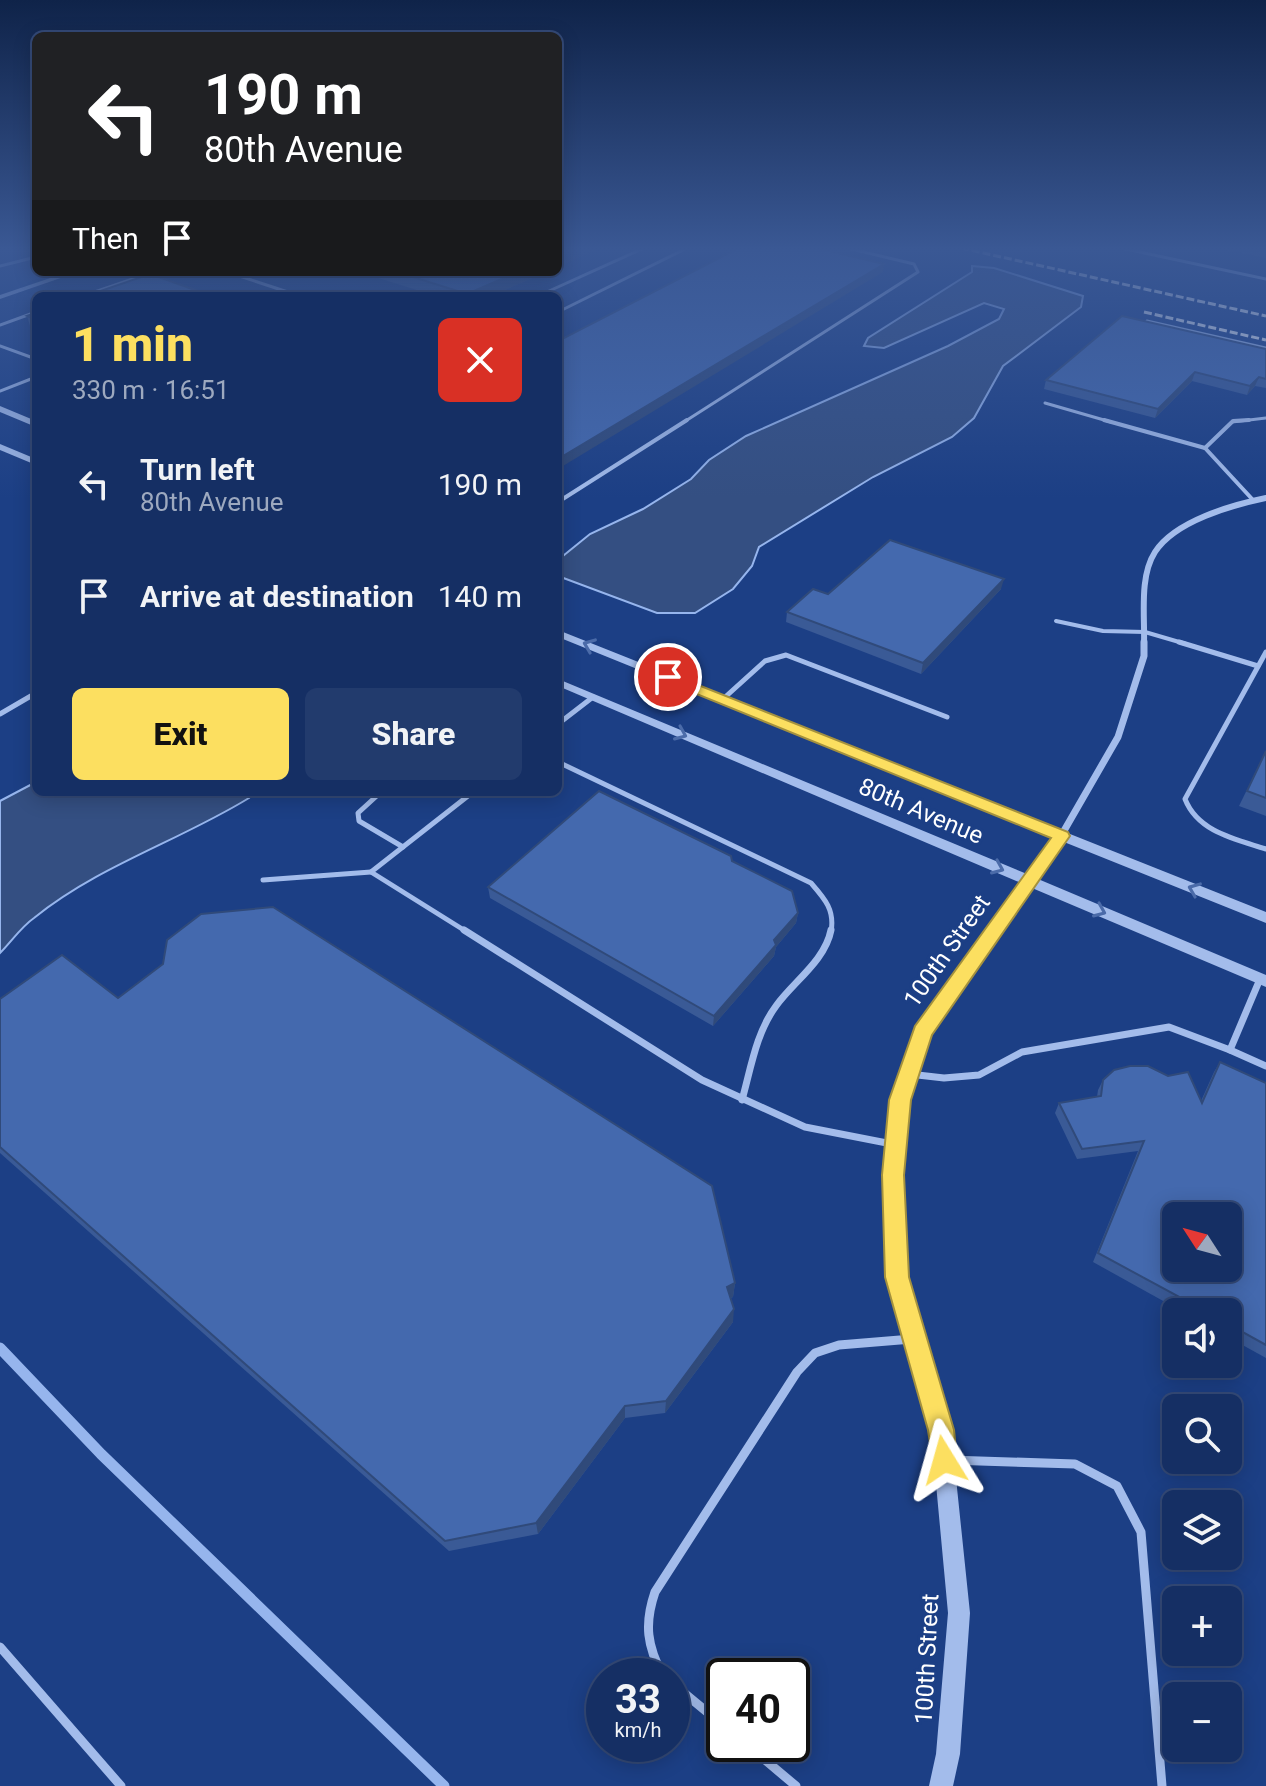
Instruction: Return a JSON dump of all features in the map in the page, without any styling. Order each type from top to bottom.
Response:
[{"type":"street","points":[[0,409],[32,422]]},
{"type":"street","points":[[0,447],[32,460]]},
{"type":"street","name":"100th Street","points":[[941,1786],[948,1754],[959,1613],[941,1430],[897,1277],[893,1175],[900,1100],[923,1032],[1061,836],[1118,737],[1144,656],[1146,579],[1155,552],[1191,523],[1235,504],[1266,498]]},
{"type":"street","name":"80th Avenue","points":[[562,635],[1266,918]]},
{"type":"street","name":"80th Avenue","points":[[562,684],[1263,980]]},
{"type":"lane","points":[[562,499],[825,331]]},
{"type":"lane","points":[[1193,331],[1266,348]]},
{"type":"lane","points":[[0,346],[32,358]]},
{"type":"lane","points":[[0,391],[32,379]]},
{"type":"lane","points":[[1045,403],[1205,448],[1253,500]]},
{"type":"lane","points":[[1205,448],[1233,421],[1266,418]]},
{"type":"lane","points":[[1056,621],[1103,631],[1145,632],[1258,666]]},
{"type":"lane","points":[[1266,652],[1185,799],[1187,810],[1205,826],[1266,849]]},
{"type":"lane","points":[[723,699],[765,661],[786,655],[947,717]]},
{"type":"lane","points":[[0,714],[32,695]]},
{"type":"lane","points":[[562,721],[593,697]]},
{"type":"lane","points":[[562,764],[811,883],[825,895],[835,913],[835,929],[820,955],[782,996],[765,1024],[742,1100]]},
{"type":"lane","points":[[377,796],[358,813],[359,821],[403,847]]},
{"type":"lane","points":[[263,880],[371,872],[468,796]]},
{"type":"lane","points":[[371,872],[702,1080],[805,1127],[896,1145]]},
{"type":"lane","points":[[1230,1050],[1263,980]]},
{"type":"lane","points":[[909,1074],[944,1078],[979,1075],[1022,1052],[1169,1027],[1266,1066]]},
{"type":"lane","points":[[654,1658],[649,1649],[645,1620],[655,1592],[797,1372],[815,1353],[839,1345],[915,1339]]},
{"type":"lane","points":[[944,1460],[1075,1464],[1117,1486],[1141,1532],[1162,1786]]},
{"type":"lane","points":[[0,1647],[121,1786]]},
{"type":"lane","points":[[690,1698],[706,1711]]},
{"type":"lane","points":[[767,1762],[796,1786]]},
{"type":"water","points":[[878,331],[921,331],[884,348],[864,346],[868,338]]},
{"type":"water","points":[[976,331],[1049,331],[1003,366],[974,418],[952,437],[873,477],[759,547],[752,566],[733,589],[695,613],[657,613],[562,577],[562,557],[590,534],[643,509],[691,479],[709,460],[746,436]]},
{"type":"water","points":[[32,784],[32,796],[251,796],[85,883],[25,926],[0,953],[0,801]]},
{"type":"building","points":[[577,331],[771,331],[562,457],[562,339]]},
{"type":"building","points":[[1104,331],[1189,331],[1266,349],[1266,379],[1259,377],[1250,386],[1195,372],[1158,409],[1046,380]]},
{"type":"building","points":[[890,540],[1004,579],[923,663],[787,612],[813,589],[828,594]]},
{"type":"building","points":[[1266,751],[1266,798],[1247,791]]},
{"type":"building","points":[[599,791],[731,856],[732,861],[792,891],[798,913],[774,940],[776,945],[714,1016],[488,887]]},
{"type":"building","points":[[273,907],[712,1186],[735,1283],[727,1287],[734,1309],[666,1401],[625,1406],[536,1523],[445,1541],[0,1147],[0,999],[62,955],[118,998],[163,964],[167,940],[201,914]]},
{"type":"building","points":[[1220,1062],[1266,1083],[1266,1345],[1242,1332],[1242,1298],[1181,1298],[1098,1253],[1144,1141],[1082,1149],[1059,1103],[1101,1096],[1103,1080],[1114,1070],[1130,1066],[1148,1066],[1168,1076],[1188,1072],[1202,1103]]},
{"type":"waterway","points":[[0,1348],[101,1454],[444,1786]]},
{"type":"railway","points":[[1228,331],[1266,340]]},
{"type":"route","points":[[668,677],[1061,836],[923,1032],[900,1100],[893,1175],[897,1277],[941,1430],[944,1460]]}]
